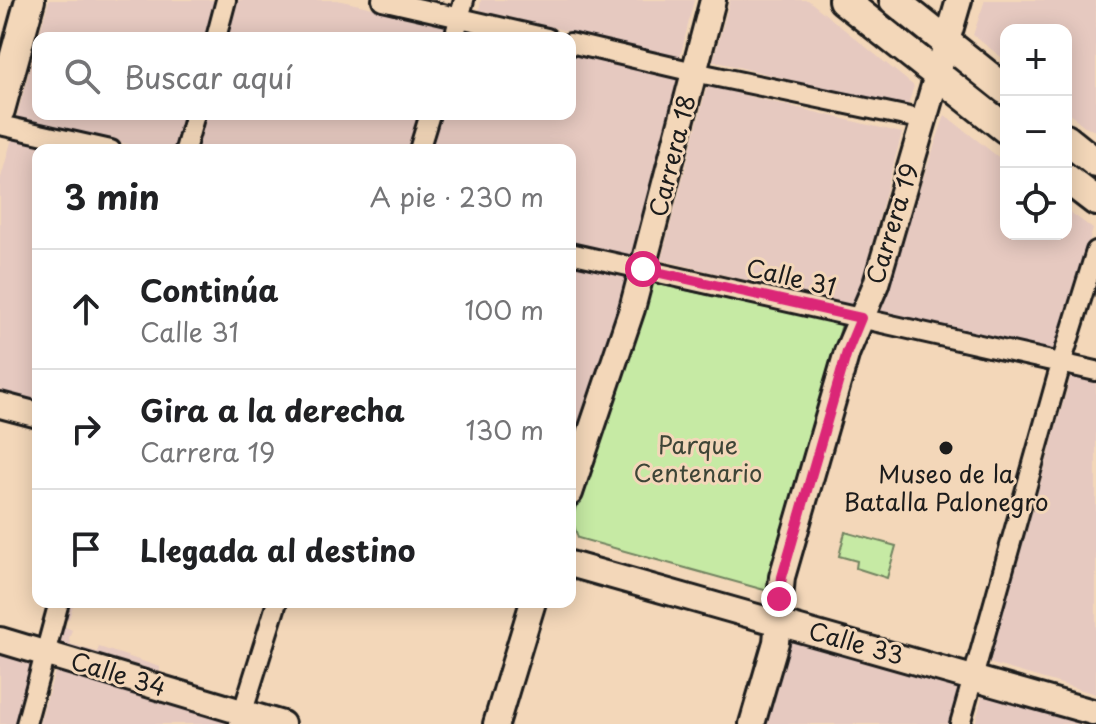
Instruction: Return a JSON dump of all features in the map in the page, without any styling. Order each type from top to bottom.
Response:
[{"type":"main road","points":[[0,110],[30,0]]},
{"type":"main road","points":[[843,0],[1000,124]]},
{"type":"main road","points":[[894,0],[1000,85]]},
{"type":"main road","points":[[1072,144],[1096,163]]},
{"type":"main road","points":[[1072,183],[1096,201]]},
{"type":"street","points":[[218,32],[226,0]]},
{"type":"street","points":[[382,0],[462,9],[529,32]]},
{"type":"street","name":"Carrera 18","points":[[576,475],[626,329],[713,0]]},
{"type":"street","name":"Carrera 19","points":[[752,724],[776,642],[782,577],[847,352],[876,284],[959,0]]},
{"type":"street","points":[[456,32],[462,9]]},
{"type":"street","points":[[576,44],[924,120]]},
{"type":"street","points":[[187,144],[193,120]]},
{"type":"street","points":[[421,144],[428,120]]},
{"type":"street","points":[[0,125],[84,144]]},
{"type":"street","points":[[960,724],[1061,364],[1096,251]]},
{"type":"street","name":"Calle 31","points":[[576,254],[1096,371]]},
{"type":"street","points":[[0,405],[32,413]]},
{"type":"street","name":"Calle 33","points":[[576,566],[1096,713]]},
{"type":"street","points":[[26,724],[57,608]]},
{"type":"street","points":[[241,718],[275,608]]},
{"type":"street","points":[[496,724],[531,608]]},
{"type":"street","name":"Calle 34","points":[[0,640],[241,718],[282,724]]},
{"type":"shaded area","points":[[49,0],[217,0],[208,32],[40,32]]},
{"type":"shaded area","points":[[237,0],[337,0],[449,25],[447,32],[228,32]]},
{"type":"shaded area","points":[[481,0],[694,0],[680,58],[479,10]]},
{"type":"shaded area","points":[[730,0],[808,0],[914,86],[907,108],[713,61]]},
{"type":"shaded area","points":[[985,0],[1096,0],[1096,131],[1072,116],[1072,24],[1000,24],[1000,56],[973,35]]},
{"type":"shaded area","points":[[576,53],[681,79],[633,257],[576,244],[576,144],[429,144],[437,120],[576,120]]},
{"type":"shaded area","points":[[32,60],[32,120],[183,120],[177,144],[126,144],[16,119]]},
{"type":"shaded area","points":[[707,86],[902,133],[855,306],[661,260]]},
{"type":"shaded area","points":[[945,115],[1000,158],[1000,240],[1072,240],[1072,213],[1093,229],[1056,352],[876,313]]},
{"type":"shaded area","points":[[203,120],[417,120],[409,144],[197,144]]},
{"type":"shaded area","points":[[13,135],[54,144],[32,144],[32,400],[0,391],[0,181]]},
{"type":"shaded area","points":[[576,264],[630,277],[576,432]]},
{"type":"shaded area","points":[[1071,375],[1096,381],[1096,694],[989,663]]},
{"type":"shaded area","points":[[64,608],[72,608],[69,619],[65,618],[64,626],[72,630],[70,644],[97,652],[99,647],[160,667],[160,672],[200,684],[203,682],[200,694],[58,649],[57,636]]},
{"type":"shaded area","points":[[791,636],[962,688],[951,724],[764,724]]},
{"type":"shaded area","points":[[0,647],[38,659],[19,724],[0,724]]},
{"type":"shaded area","points":[[56,668],[228,720],[227,724],[39,724]]},
{"type":"shaded area","points":[[983,693],[1090,724],[975,724]]},
{"type":"green space","name":"Parque Centenario","points":[[649,282],[842,324],[768,591],[578,538],[576,507]]},
{"type":"green space","points":[[845,532],[896,546],[887,578],[856,568],[857,561],[839,556]]},
{"type":"place","name":"Museo de la Batalla Palonegro","points":[[946,448]]},
{"type":"route","points":[[643,269],[861,318],[847,352],[782,577],[779,599]]}]
